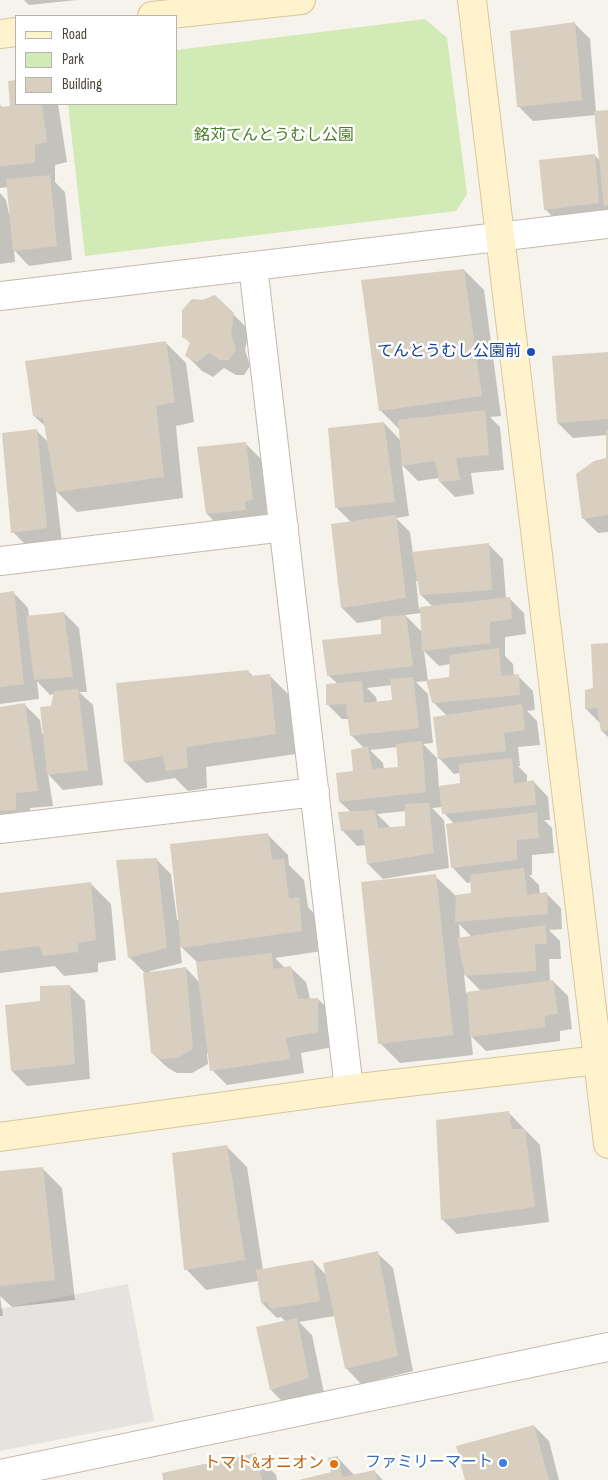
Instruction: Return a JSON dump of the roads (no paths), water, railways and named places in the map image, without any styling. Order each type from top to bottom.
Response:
[{"type":"street","points":[[161,15],[301,0]]},
{"type":"street","points":[[472,0],[499,237],[603,1060],[608,1144]]},
{"type":"street","points":[[0,34],[15,32]]},
{"type":"street","points":[[0,296],[608,224]]},
{"type":"street","points":[[253,266],[350,1089]]},
{"type":"street","points":[[0,561],[284,527]]},
{"type":"street","points":[[0,829],[315,792]]},
{"type":"street","points":[[0,1137],[350,1089],[603,1060]]},
{"type":"street","points":[[0,1474],[608,1347]]},
{"type":"place","name":"てんとうむし公園前","points":[[531,352]]},
{"type":"place","name":"ファミリーマート","points":[[503,1463]]},
{"type":"place","name":"トマト&オニオン","points":[[334,1464]]},
{"type":"park label","name":"銘苅てんとうむし公園","points":[[274,136]]}]
